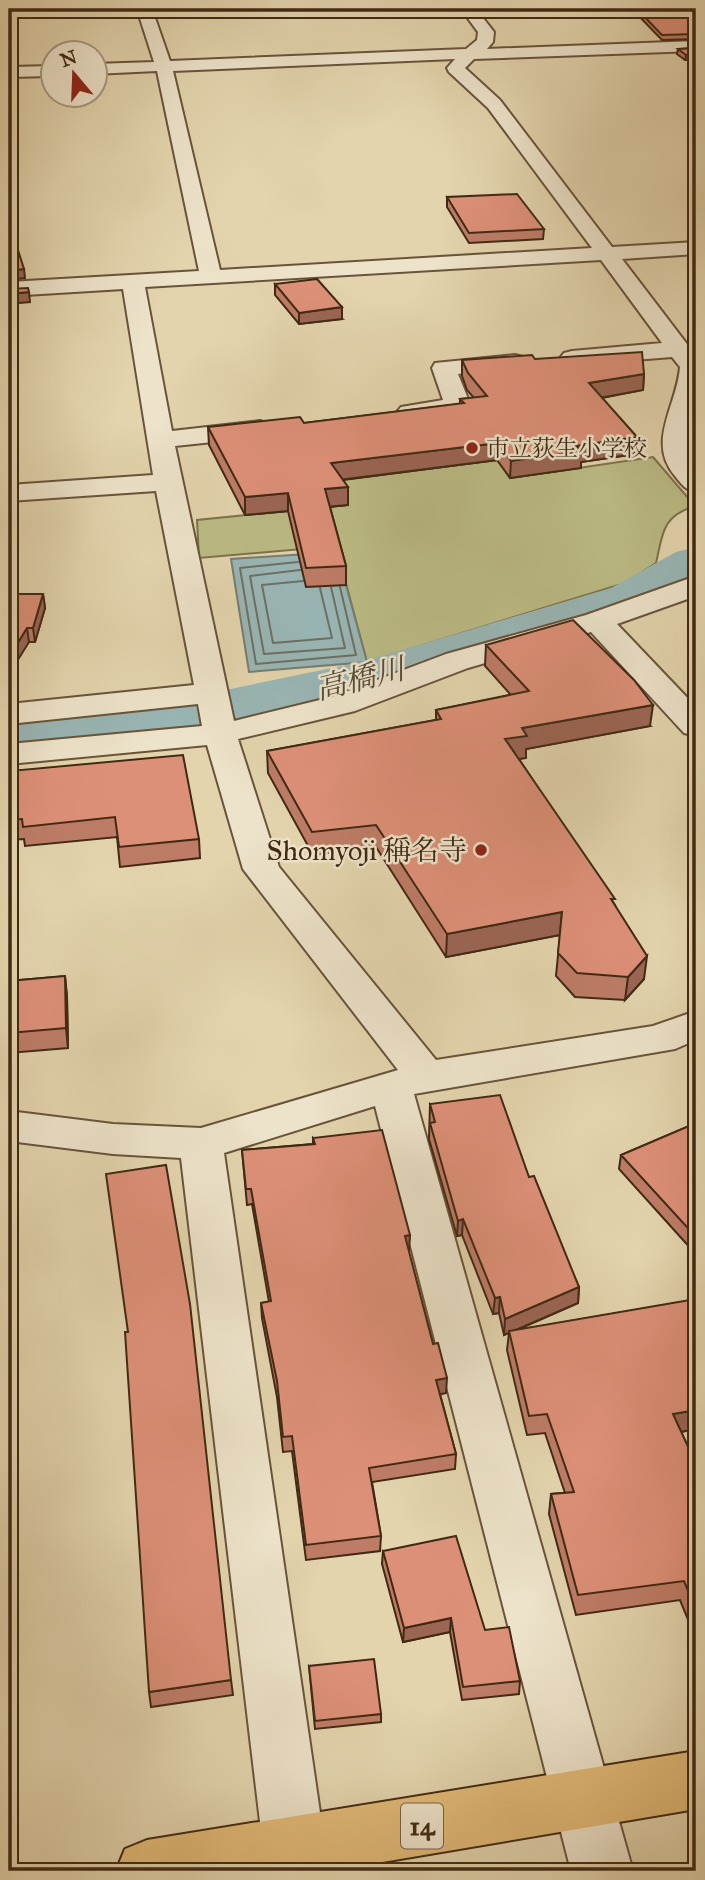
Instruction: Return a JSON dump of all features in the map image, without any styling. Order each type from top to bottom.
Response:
[{"type":"main road","name":"14","points":[[147,1871],[696,1780]]},
{"type":"street","points":[[144,9],[164,66],[211,276]]},
{"type":"street","points":[[468,9],[486,32],[485,42],[455,68],[494,104],[692,367],[693,387],[673,436],[686,454],[682,469],[696,484]]},
{"type":"street","points":[[108,68],[696,46]]},
{"type":"street","points":[[9,72],[38,71]]},
{"type":"street","points":[[9,289],[696,248]]},
{"type":"street","points":[[133,281],[168,482],[220,734],[261,869],[408,1081],[602,1871]]},
{"type":"street","points":[[391,414],[458,406],[444,368],[678,349]]},
{"type":"street","points":[[161,440],[283,426]]},
{"type":"street","points":[[9,493],[168,482]]},
{"type":"street","points":[[9,754],[220,734],[343,704],[457,661],[597,621],[696,585]]},
{"type":"street","points":[[597,621],[696,726]]},
{"type":"street","points":[[9,714],[212,693]]},
{"type":"street","points":[[9,1126],[113,1139],[201,1144],[408,1081],[661,1039],[696,1024]]},
{"type":"street","points":[[201,1144],[294,1847]]},
{"type":"green space","points":[[653,457],[695,506],[684,510],[670,521],[663,534],[656,563],[625,583],[367,662],[336,546],[199,558],[197,520],[347,505],[331,481],[497,460],[510,478]]},
{"type":"water","points":[[337,552],[367,662],[249,672],[231,559]]},
{"type":"building","points":[[637,9],[696,9],[696,34],[662,35]]},
{"type":"building","points":[[696,48],[696,55],[686,55],[678,49]]},
{"type":"building","points":[[517,194],[544,229],[469,233],[447,197]]},
{"type":"building","points":[[10,225],[24,269],[9,271]]},
{"type":"building","points":[[317,279],[342,307],[299,313],[275,284]]},
{"type":"building","points":[[28,288],[29,292],[9,294],[9,289]]},
{"type":"building","points":[[642,352],[644,374],[589,383],[637,437],[576,446],[582,451],[511,461],[498,443],[331,463],[348,487],[325,489],[346,566],[306,568],[288,493],[245,497],[208,427],[300,417],[304,423],[464,403],[460,399],[487,396],[468,373],[462,360],[532,355],[535,359]]},
{"type":"building","points":[[9,594],[43,594],[33,628],[27,628],[9,657]]},
{"type":"building","points":[[573,620],[634,680],[653,705],[522,728],[527,736],[505,739],[615,899],[611,899],[647,956],[628,977],[577,973],[558,953],[562,912],[447,934],[376,825],[312,832],[267,751],[441,719],[436,710],[529,691],[486,645]]},
{"type":"building","points":[[9,748],[11,771],[183,755],[199,839],[119,847],[115,817],[23,827],[22,819],[9,820]]},
{"type":"building","points":[[65,976],[66,1028],[9,1033],[9,981]]},
{"type":"building","points":[[500,1095],[529,1177],[534,1176],[579,1287],[505,1319],[500,1297],[495,1298],[463,1219],[458,1221],[430,1123],[435,1122],[430,1104]]},
{"type":"building","points":[[696,1123],[696,1190],[692,1193],[696,1192],[696,1237],[621,1155]]},
{"type":"building","points":[[382,1130],[410,1235],[405,1236],[433,1344],[438,1343],[447,1378],[436,1380],[456,1454],[369,1468],[381,1536],[306,1545],[292,1436],[283,1437],[277,1381],[261,1303],[271,1301],[251,1189],[246,1189],[242,1150],[315,1144],[313,1138]]},
{"type":"building","points":[[166,1165],[190,1304],[231,1680],[149,1692],[125,1332],[128,1332],[106,1174]]},
{"type":"building","points":[[696,1299],[696,1410],[673,1414],[696,1464],[696,1610],[684,1581],[578,1595],[551,1494],[574,1492],[547,1414],[529,1416],[509,1331]]},
{"type":"building","points":[[456,1536],[485,1630],[509,1627],[520,1681],[463,1687],[451,1618],[404,1628],[383,1551]]},
{"type":"building","points":[[374,1659],[381,1714],[315,1721],[309,1666]]},
{"type":"waterway","name":"高橋川","points":[[9,737],[167,721],[373,678],[631,600],[696,564]]},
{"type":"place","name":"市立荻生小学校","points":[[472,448]]},
{"type":"place","name":"Shomyoji 稱名寺","points":[[481,850]]}]
